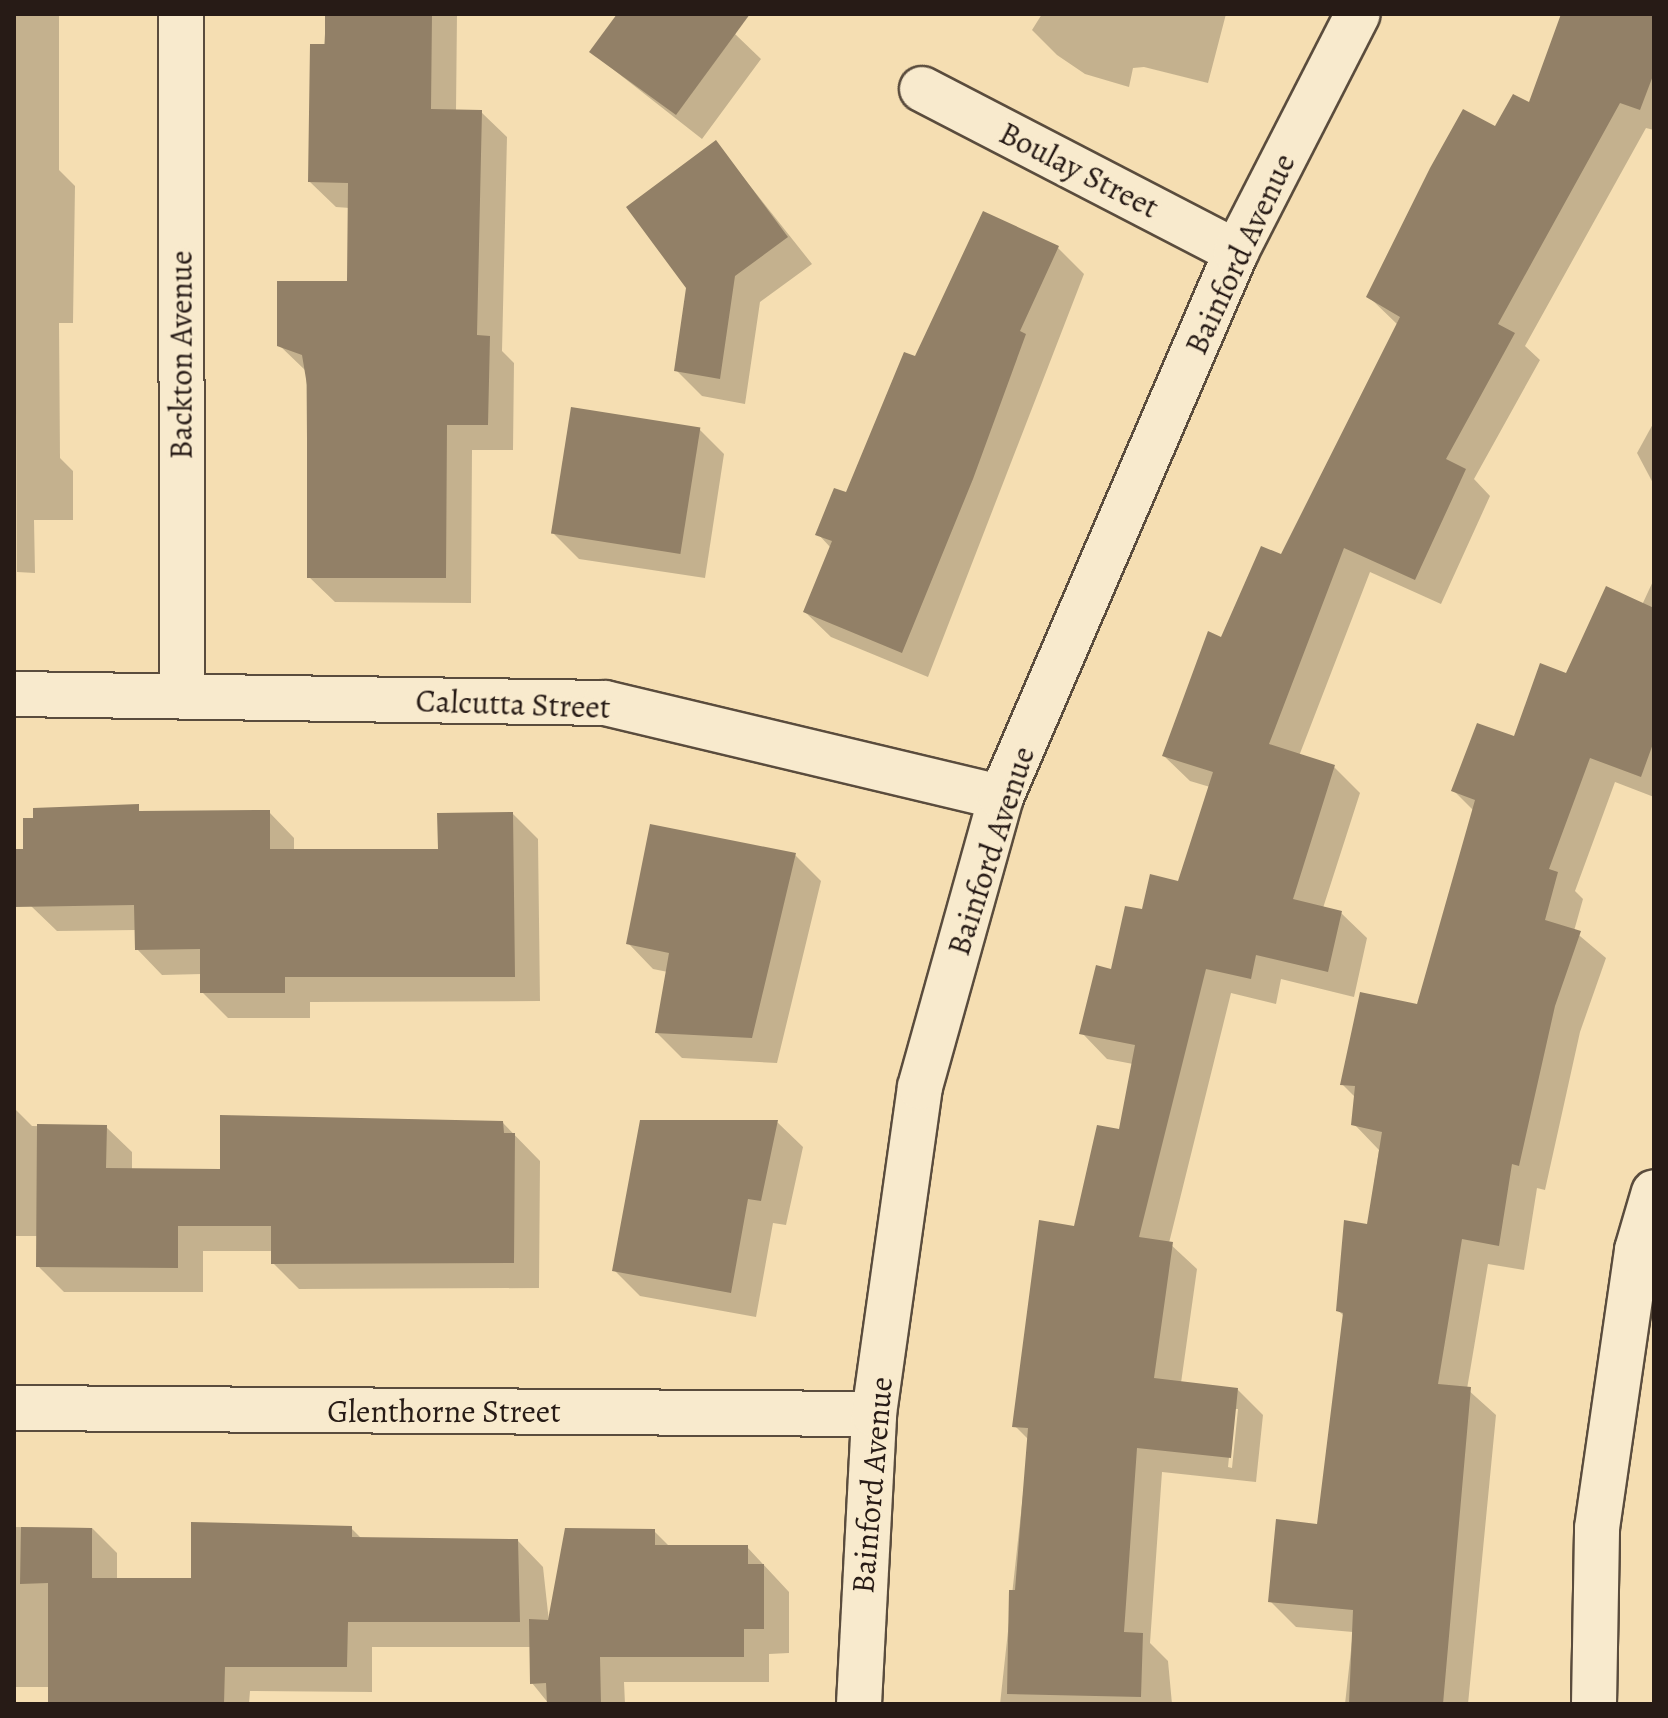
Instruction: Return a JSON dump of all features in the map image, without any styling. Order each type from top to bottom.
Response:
[{"type":"street","name":"Backton Avenue","points":[[181,14],[182,695]]},
{"type":"street","name":"Bainford Avenue","points":[[859,1704],[874,1414],[920,1087],[1001,797],[1236,252],[1358,14]]},
{"type":"street","name":"Boulay Street","points":[[922,89],[1236,252]]},
{"type":"street","name":"Calcutta Street","points":[[14,694],[605,703],[1001,797]]},
{"type":"street","points":[[1594,1704],[1597,1528],[1637,1250],[1654,1192]]},
{"type":"street","name":"Glenthorne Street","points":[[14,1408],[874,1414]]},
{"type":"building","points":[[325,14],[432,14],[431,109],[482,110],[477,335],[490,336],[488,425],[447,425],[446,578],[307,578],[307,385],[302,355],[277,346],[277,281],[347,281],[348,183],[308,182],[310,44],[325,44]]},
{"type":"building","points":[[617,14],[750,14],[676,115],[589,52]]},
{"type":"building","points":[[1561,14],[1654,14],[1654,73],[1640,110],[1620,103],[1498,324],[1515,333],[1446,459],[1466,469],[1415,580],[1344,548],[1269,744],[1335,765],[1293,899],[1342,911],[1328,972],[1256,955],[1251,979],[1206,969],[1139,1237],[1173,1242],[1154,1378],[1238,1388],[1231,1458],[1137,1448],[1124,1632],[1143,1633],[1141,1697],[1007,1694],[1009,1590],[1015,1590],[1028,1428],[1012,1427],[1039,1220],[1074,1226],[1097,1125],[1119,1129],[1135,1045],[1079,1034],[1096,965],[1111,969],[1125,906],[1142,909],[1150,874],[1178,881],[1213,772],[1162,756],[1208,631],[1221,637],[1261,546],[1281,554],[1400,317],[1366,297],[1430,168],[1463,109],[1495,126],[1513,94],[1529,102]]},
{"type":"building","points":[[716,140],[788,237],[735,276],[720,379],[674,371],[686,288],[626,207]]},
{"type":"building","points":[[983,211],[1059,246],[1020,331],[1026,334],[973,479],[902,653],[803,612],[832,541],[815,535],[834,488],[846,492],[904,352],[915,356]]},
{"type":"building","points":[[571,407],[700,427],[680,554],[551,533]]},
{"type":"building","points":[[1606,586],[1654,608],[1654,741],[1641,777],[1590,758],[1549,869],[1558,872],[1545,920],[1581,931],[1555,1006],[1519,1166],[1512,1164],[1499,1246],[1462,1239],[1438,1384],[1471,1387],[1443,1704],[1349,1704],[1353,1610],[1268,1602],[1276,1519],[1317,1524],[1343,1313],[1336,1311],[1344,1220],[1367,1224],[1382,1132],[1351,1125],[1355,1086],[1340,1085],[1360,992],[1417,1004],[1475,800],[1451,791],[1477,723],[1514,736],[1540,663],[1566,673]]},
{"type":"building","points":[[139,804],[139,811],[270,810],[270,849],[438,849],[437,813],[513,812],[515,977],[285,977],[285,993],[200,993],[200,949],[135,950],[134,905],[14,907],[14,849],[23,849],[23,818],[33,818],[33,808]]},
{"type":"building","points":[[650,824],[796,853],[752,1038],[655,1033],[669,953],[626,944]]},
{"type":"building","points":[[220,1115],[503,1121],[504,1133],[515,1133],[514,1263],[271,1264],[271,1226],[178,1226],[178,1268],[36,1267],[37,1124],[107,1125],[106,1168],[220,1169]]},
{"type":"building","points":[[640,1120],[778,1120],[761,1201],[748,1199],[731,1293],[612,1271]]},
{"type":"building","points":[[191,1522],[352,1526],[352,1537],[518,1539],[520,1622],[348,1622],[347,1667],[225,1667],[224,1704],[48,1704],[48,1583],[20,1584],[21,1527],[92,1528],[92,1578],[191,1578]]},
{"type":"building","points":[[565,1528],[655,1529],[655,1545],[748,1545],[748,1564],[764,1564],[764,1629],[744,1629],[744,1657],[600,1657],[601,1704],[547,1704],[546,1683],[530,1684],[529,1619],[548,1620]]}]
